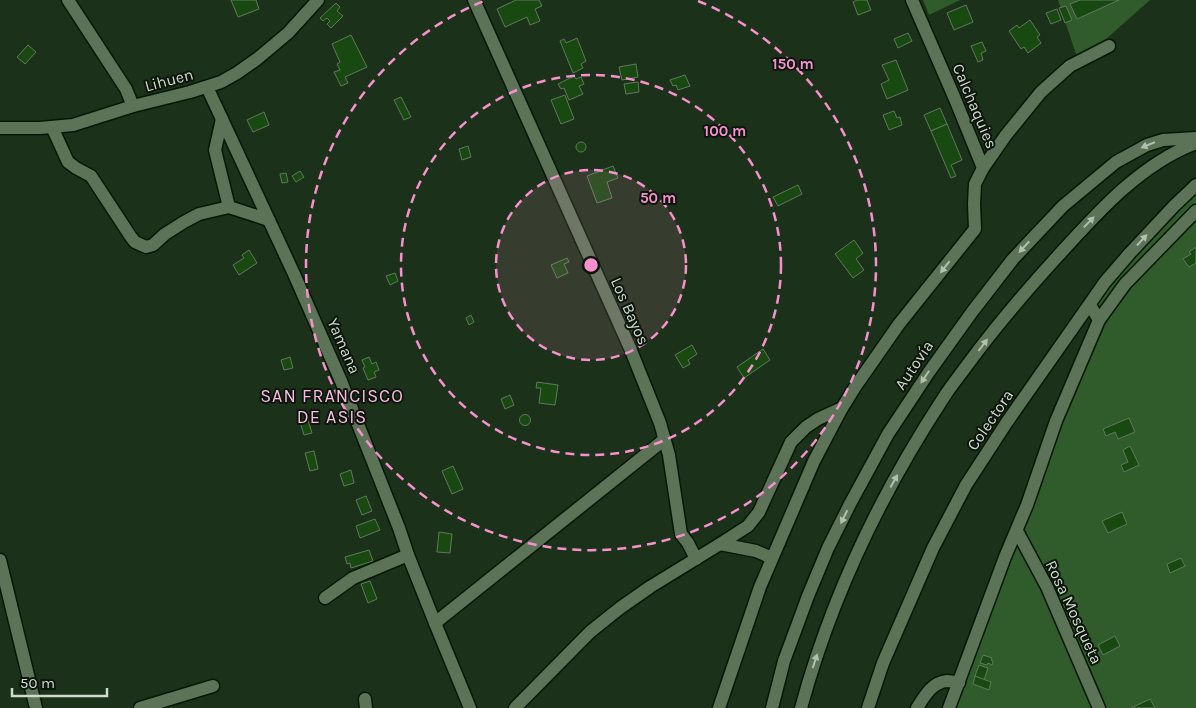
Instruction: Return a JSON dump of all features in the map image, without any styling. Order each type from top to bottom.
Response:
[{"type":"street","points":[[68,0],[126,88],[133,106]]},
{"type":"street","name":"Lihuen","points":[[0,128],[73,125],[133,106],[221,82],[257,59],[288,33],[318,0]]},
{"type":"street","name":"Los Bayos","points":[[474,0],[630,348],[665,439],[681,534],[696,559]]},
{"type":"street","name":"Calchaquies","points":[[842,408],[854,387],[899,324],[975,229],[975,184],[983,168],[912,0]]},
{"type":"street","points":[[983,168],[1006,135],[1041,92],[1070,66],[1109,46]]},
{"type":"street","name":"Yamana","points":[[207,87],[294,274],[341,381],[408,555],[470,708]]},
{"type":"street","points":[[222,119],[215,150],[229,208]]},
{"type":"street","points":[[52,127],[68,162],[91,176],[135,242],[146,247],[153,245],[165,234],[199,214],[229,208],[269,220]]},
{"type":"street","name":"Autovía","points":[[772,708],[784,661],[808,596],[828,548],[850,504],[888,434],[928,372],[972,312],[1013,259],[1063,206],[1116,162],[1147,145],[1163,140],[1196,138]]},
{"type":"street","points":[[801,708],[822,640],[867,531],[944,396],[991,334],[1033,284],[1104,207],[1130,183],[1148,170],[1164,159],[1196,143]]},
{"type":"street","name":"Colectora","points":[[868,708],[883,663],[933,548],[966,486],[1007,422],[1105,282],[1174,206],[1196,185]]},
{"type":"street","points":[[949,708],[1059,413],[1098,320],[1125,284],[1196,211]]},
{"type":"street","points":[[1090,305],[1098,320]]},
{"type":"street","points":[[514,708],[590,632],[620,608],[748,526],[759,512],[791,442],[806,427],[818,419],[842,408]]},
{"type":"street","points":[[719,708],[760,586],[814,461],[842,408]]},
{"type":"street","points":[[435,623],[665,439]]},
{"type":"street","name":"Rosa Mosqueta","points":[[1016,531],[1047,587],[1100,708]]},
{"type":"street","points":[[720,544],[756,551],[772,558]]},
{"type":"street","points":[[325,598],[353,578],[408,555]]},
{"type":"street","points":[[0,560],[36,708]]},
{"type":"street","points":[[917,708],[927,693],[938,683],[947,681],[959,683]]},
{"type":"street","points":[[140,708],[213,686]]},
{"type":"green space","points":[[923,0],[960,0],[929,15]]},
{"type":"green space","points":[[1058,0],[1150,0],[1079,63]]},
{"type":"green space","points":[[1196,185],[1196,708],[949,708],[1098,320],[1090,305]]},
{"type":"building","points":[[231,0],[256,0],[259,9],[238,17]]},
{"type":"building","points":[[516,0],[539,0],[542,6],[535,9],[540,21],[530,25],[527,17],[505,27],[497,9]]},
{"type":"building","points":[[867,0],[871,10],[858,15],[853,2]]},
{"type":"building","points":[[1080,0],[1119,0],[1077,19],[1070,4]]},
{"type":"building","points":[[336,3],[340,7],[337,11],[343,16],[331,28],[327,24],[330,21],[327,18],[323,21],[320,18]]},
{"type":"building","points":[[966,5],[973,22],[954,30],[947,13]]},
{"type":"building","points":[[1066,6],[1072,20],[1065,23],[1059,8]]},
{"type":"building","points":[[1057,9],[1061,20],[1051,24],[1046,13]]},
{"type":"building","points":[[1030,20],[1040,35],[1037,37],[1041,43],[1028,53],[1024,47],[1021,49],[1009,31],[1017,25],[1019,28]]},
{"type":"building","points":[[908,33],[912,41],[898,48],[894,39]]},
{"type":"building","points":[[351,35],[367,67],[345,77],[348,83],[341,86],[334,72],[340,70],[337,64],[340,62],[332,44]]},
{"type":"building","points":[[577,38],[586,61],[581,64],[583,68],[573,73],[560,41],[564,39],[566,43]]},
{"type":"building","points":[[982,42],[986,51],[981,53],[983,60],[978,62],[971,46]]},
{"type":"building","points":[[28,45],[36,52],[25,64],[17,57]]},
{"type":"building","points":[[896,60],[908,90],[887,99],[881,84],[889,80],[882,65]]},
{"type":"building","points":[[636,64],[638,77],[622,80],[619,67]]},
{"type":"building","points":[[685,75],[690,86],[678,90],[676,85],[673,86],[670,80]]},
{"type":"building","points":[[574,76],[576,79],[581,77],[584,84],[579,86],[583,94],[569,100],[564,88],[561,89],[558,84]]},
{"type":"building","points":[[638,82],[639,92],[626,94],[624,84]]},
{"type":"building","points":[[565,95],[574,119],[561,124],[551,100]]},
{"type":"building","points":[[401,97],[411,117],[404,120],[394,100]]},
{"type":"building","points":[[940,108],[947,124],[931,131],[924,115]]},
{"type":"building","points":[[894,111],[897,118],[900,117],[902,125],[889,130],[883,115]]},
{"type":"building","points":[[264,112],[269,125],[253,132],[247,120]]},
{"type":"building","points":[[947,124],[962,160],[951,165],[956,176],[951,178],[931,131]]},
{"type":"building","points":[[581,142],[586,147],[581,152],[576,147]]},
{"type":"building","points":[[468,146],[471,157],[462,160],[459,149]]},
{"type":"building","points":[[613,166],[618,178],[607,182],[612,198],[597,203],[587,176]]},
{"type":"building","points":[[300,171],[304,177],[296,182],[292,176]]},
{"type":"building","points":[[286,173],[288,182],[282,183],[280,174]]},
{"type":"building","points":[[798,185],[802,194],[778,206],[773,197]]},
{"type":"building","points":[[854,240],[863,253],[856,259],[864,270],[853,278],[835,254]]},
{"type":"building","points":[[1196,247],[1196,263],[1189,267],[1183,259],[1191,254],[1189,252]]},
{"type":"building","points":[[249,250],[257,263],[239,275],[233,265],[244,258],[242,255]]},
{"type":"building","points":[[567,258],[569,262],[564,264],[568,273],[557,278],[551,265]]},
{"type":"building","points":[[395,273],[398,281],[390,285],[386,276]]},
{"type":"building","points":[[471,315],[474,322],[469,325],[466,318]]},
{"type":"building","points":[[692,345],[697,354],[688,360],[690,364],[683,368],[675,355]]},
{"type":"building","points":[[763,349],[770,360],[744,378],[737,367]]},
{"type":"building","points":[[290,357],[293,368],[284,370],[281,360]]},
{"type":"building","points":[[369,357],[372,364],[376,362],[379,370],[374,372],[376,377],[368,380],[362,360]]},
{"type":"building","points":[[537,382],[558,385],[555,405],[539,403],[541,388],[536,388]]},
{"type":"building","points":[[510,395],[514,405],[505,409],[501,399]]},
{"type":"building","points":[[525,414],[531,420],[525,426],[519,420]]},
{"type":"building","points":[[1129,418],[1135,432],[1118,439],[1115,432],[1106,436],[1103,429]]},
{"type":"building","points":[[308,420],[312,433],[304,435],[300,422]]},
{"type":"building","points":[[1130,446],[1139,465],[1124,472],[1121,465],[1128,462],[1123,450]]},
{"type":"building","points":[[314,451],[318,469],[310,471],[305,453]]},
{"type":"building","points":[[453,466],[463,489],[452,494],[442,471]]},
{"type":"building","points":[[351,470],[354,483],[344,486],[340,474]]},
{"type":"building","points":[[366,496],[372,511],[362,515],[356,500]]},
{"type":"building","points":[[1122,512],[1127,524],[1108,533],[1102,521]]},
{"type":"building","points":[[375,519],[380,530],[360,538],[356,526]]},
{"type":"building","points":[[439,532],[452,534],[450,553],[437,552]]},
{"type":"building","points":[[369,550],[373,561],[351,568],[350,563],[347,564],[345,557]]},
{"type":"building","points":[[1181,558],[1185,566],[1170,573],[1167,564]]},
{"type":"building","points":[[370,581],[377,599],[368,603],[361,584]]},
{"type":"building","points":[[1115,636],[1120,646],[1103,655],[1098,645]]},
{"type":"building","points":[[983,655],[992,658],[992,665],[980,663]]},
{"type":"building","points":[[979,665],[988,668],[984,680],[975,676]]},
{"type":"building","points":[[975,676],[991,682],[989,690],[973,684]]},
{"type":"building","points":[[1150,699],[1155,708],[1131,708]]},
{"type":"district","name":"SAN FRANCISCO DE ASIS","points":[[332,406]]}]
